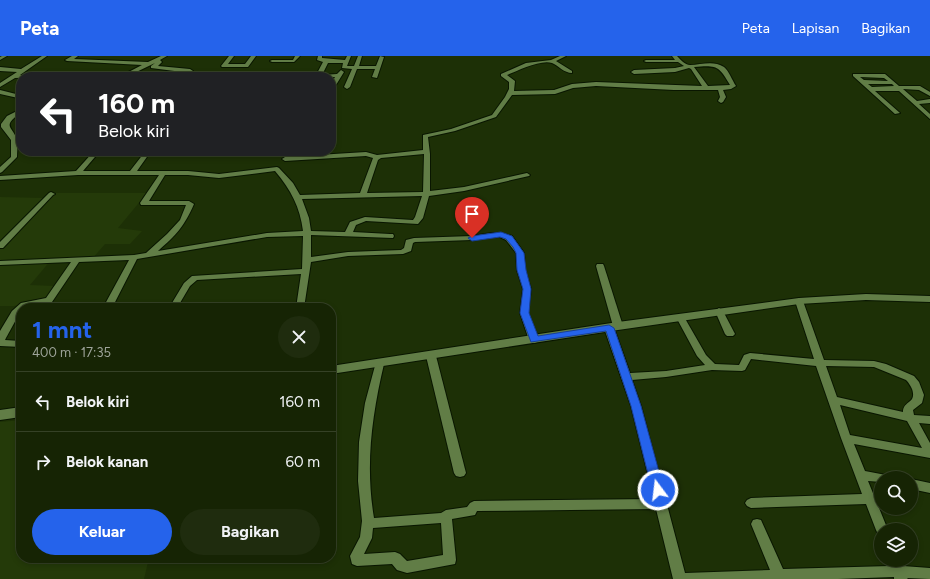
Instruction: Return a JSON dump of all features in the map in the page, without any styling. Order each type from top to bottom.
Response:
[{"type":"main road","points":[[336,369],[719,311],[799,301],[854,297],[930,299]]},
{"type":"main road","points":[[0,415],[16,413]]},
{"type":"street","points":[[0,59],[5,56]]},
{"type":"street","points":[[0,69],[22,71],[45,56]]},
{"type":"street","points":[[76,56],[67,60],[160,62],[153,67],[190,71],[188,72]]},
{"type":"street","points":[[105,62],[113,56]]},
{"type":"street","points":[[132,72],[165,56]]},
{"type":"street","points":[[232,56],[224,66],[246,66],[254,56]]},
{"type":"street","points":[[268,66],[276,56]]},
{"type":"street","points":[[272,61],[294,61],[298,56]]},
{"type":"street","points":[[320,56],[319,60],[356,67],[378,68]]},
{"type":"street","points":[[336,81],[349,56]]},
{"type":"street","points":[[348,234],[352,224],[360,220],[415,222],[419,218],[426,194],[426,134],[452,130],[494,116],[500,110],[510,92],[513,83],[504,74],[528,64],[552,60],[564,56]]},
{"type":"street","points":[[674,56],[679,61],[693,68],[706,88]]},
{"type":"street","points":[[347,87],[360,57]]},
{"type":"street","points":[[375,77],[382,57]]},
{"type":"street","points":[[552,60],[570,72]]},
{"type":"street","points":[[320,72],[326,61]]},
{"type":"street","points":[[646,61],[679,61]]},
{"type":"street","points":[[510,92],[555,92],[572,86],[596,84],[674,88],[720,88],[733,86],[721,67],[710,65],[689,66],[675,70],[634,72]]},
{"type":"street","points":[[336,75],[340,75]]},
{"type":"street","points":[[897,113],[855,75],[881,75],[915,102],[930,117]]},
{"type":"street","points":[[0,85],[15,76]]},
{"type":"street","points":[[862,82],[891,83]]},
{"type":"street","points":[[720,88],[723,97],[721,101]]},
{"type":"street","points":[[870,89],[920,88],[930,94]]},
{"type":"street","points":[[0,92],[16,96]]},
{"type":"street","points":[[915,102],[930,100]]},
{"type":"street","points":[[0,117],[9,117],[16,114]]},
{"type":"street","points":[[0,171],[14,157],[14,140],[4,127],[9,117]]},
{"type":"street","points":[[363,195],[375,159],[385,154],[426,152]]},
{"type":"street","points":[[284,160],[366,154],[378,157]]},
{"type":"street","points":[[78,173],[93,156]]},
{"type":"street","points":[[132,174],[145,156]]},
{"type":"street","points":[[0,178],[78,173],[188,173],[219,176],[274,169],[287,156]]},
{"type":"street","points":[[274,169],[280,173],[298,198],[306,218],[308,233],[308,260],[301,303]]},
{"type":"street","points":[[148,255],[170,236],[183,221],[190,204],[144,204],[162,174]]},
{"type":"street","points":[[298,198],[426,194],[464,189],[527,175]]},
{"type":"street","points":[[0,246],[51,194]]},
{"type":"street","points":[[0,263],[76,261],[134,257],[250,237],[308,233],[390,236]]},
{"type":"street","points":[[308,260],[343,255],[403,252],[408,249],[409,242],[414,240],[472,238],[492,235],[505,236],[509,238],[520,253],[521,270],[527,289],[524,313],[534,340]]},
{"type":"street","points":[[111,303],[134,257]]},
{"type":"street","points":[[32,303],[49,300],[76,261]]},
{"type":"street","points":[[600,266],[626,377],[662,504],[680,579],[898,570],[930,574]]},
{"type":"street","points":[[176,303],[187,285],[195,278],[306,271]]},
{"type":"street","points":[[799,301],[846,438],[880,523]]},
{"type":"street","points":[[719,311],[730,334]]},
{"type":"street","points":[[16,313],[12,316],[0,342],[16,344]]},
{"type":"street","points":[[680,317],[702,356],[712,367]]},
{"type":"street","points":[[431,356],[460,473]]},
{"type":"street","points":[[626,377],[666,374],[712,367],[742,368],[747,357],[750,356],[821,363],[874,364],[883,366],[910,378],[914,382],[919,395],[918,400],[908,409],[908,413],[930,454]]},
{"type":"street","points":[[379,364],[370,401],[364,444],[364,471],[368,520],[366,538],[356,556],[357,560],[395,558],[402,566],[407,567],[450,560],[447,518],[448,513],[471,511],[475,506],[662,504]]},
{"type":"street","points":[[834,400],[911,418],[930,420]]},
{"type":"street","points":[[846,438],[930,454]]},
{"type":"street","points":[[860,475],[874,477]]},
{"type":"street","points":[[918,485],[930,488]]},
{"type":"street","points":[[751,503],[871,499]]},
{"type":"street","points":[[368,520],[371,523],[447,518]]},
{"type":"street","points":[[757,524],[779,575]]},
{"type":"shaded area","points":[[50,193],[147,193],[118,228],[142,231],[130,244],[105,244],[91,260],[51,260],[30,285],[55,286],[45,300],[30,303],[16,303],[16,306],[14,306],[0,306],[0,197],[45,198]]},
{"type":"shaded area","points":[[16,420],[16,563],[148,563],[144,579],[0,579],[0,422]]},
{"type":"route","points":[[472,238],[501,235],[509,238],[516,246],[520,253],[522,265],[521,270],[527,289],[524,313],[534,340],[609,328],[636,406],[658,490]]}]
